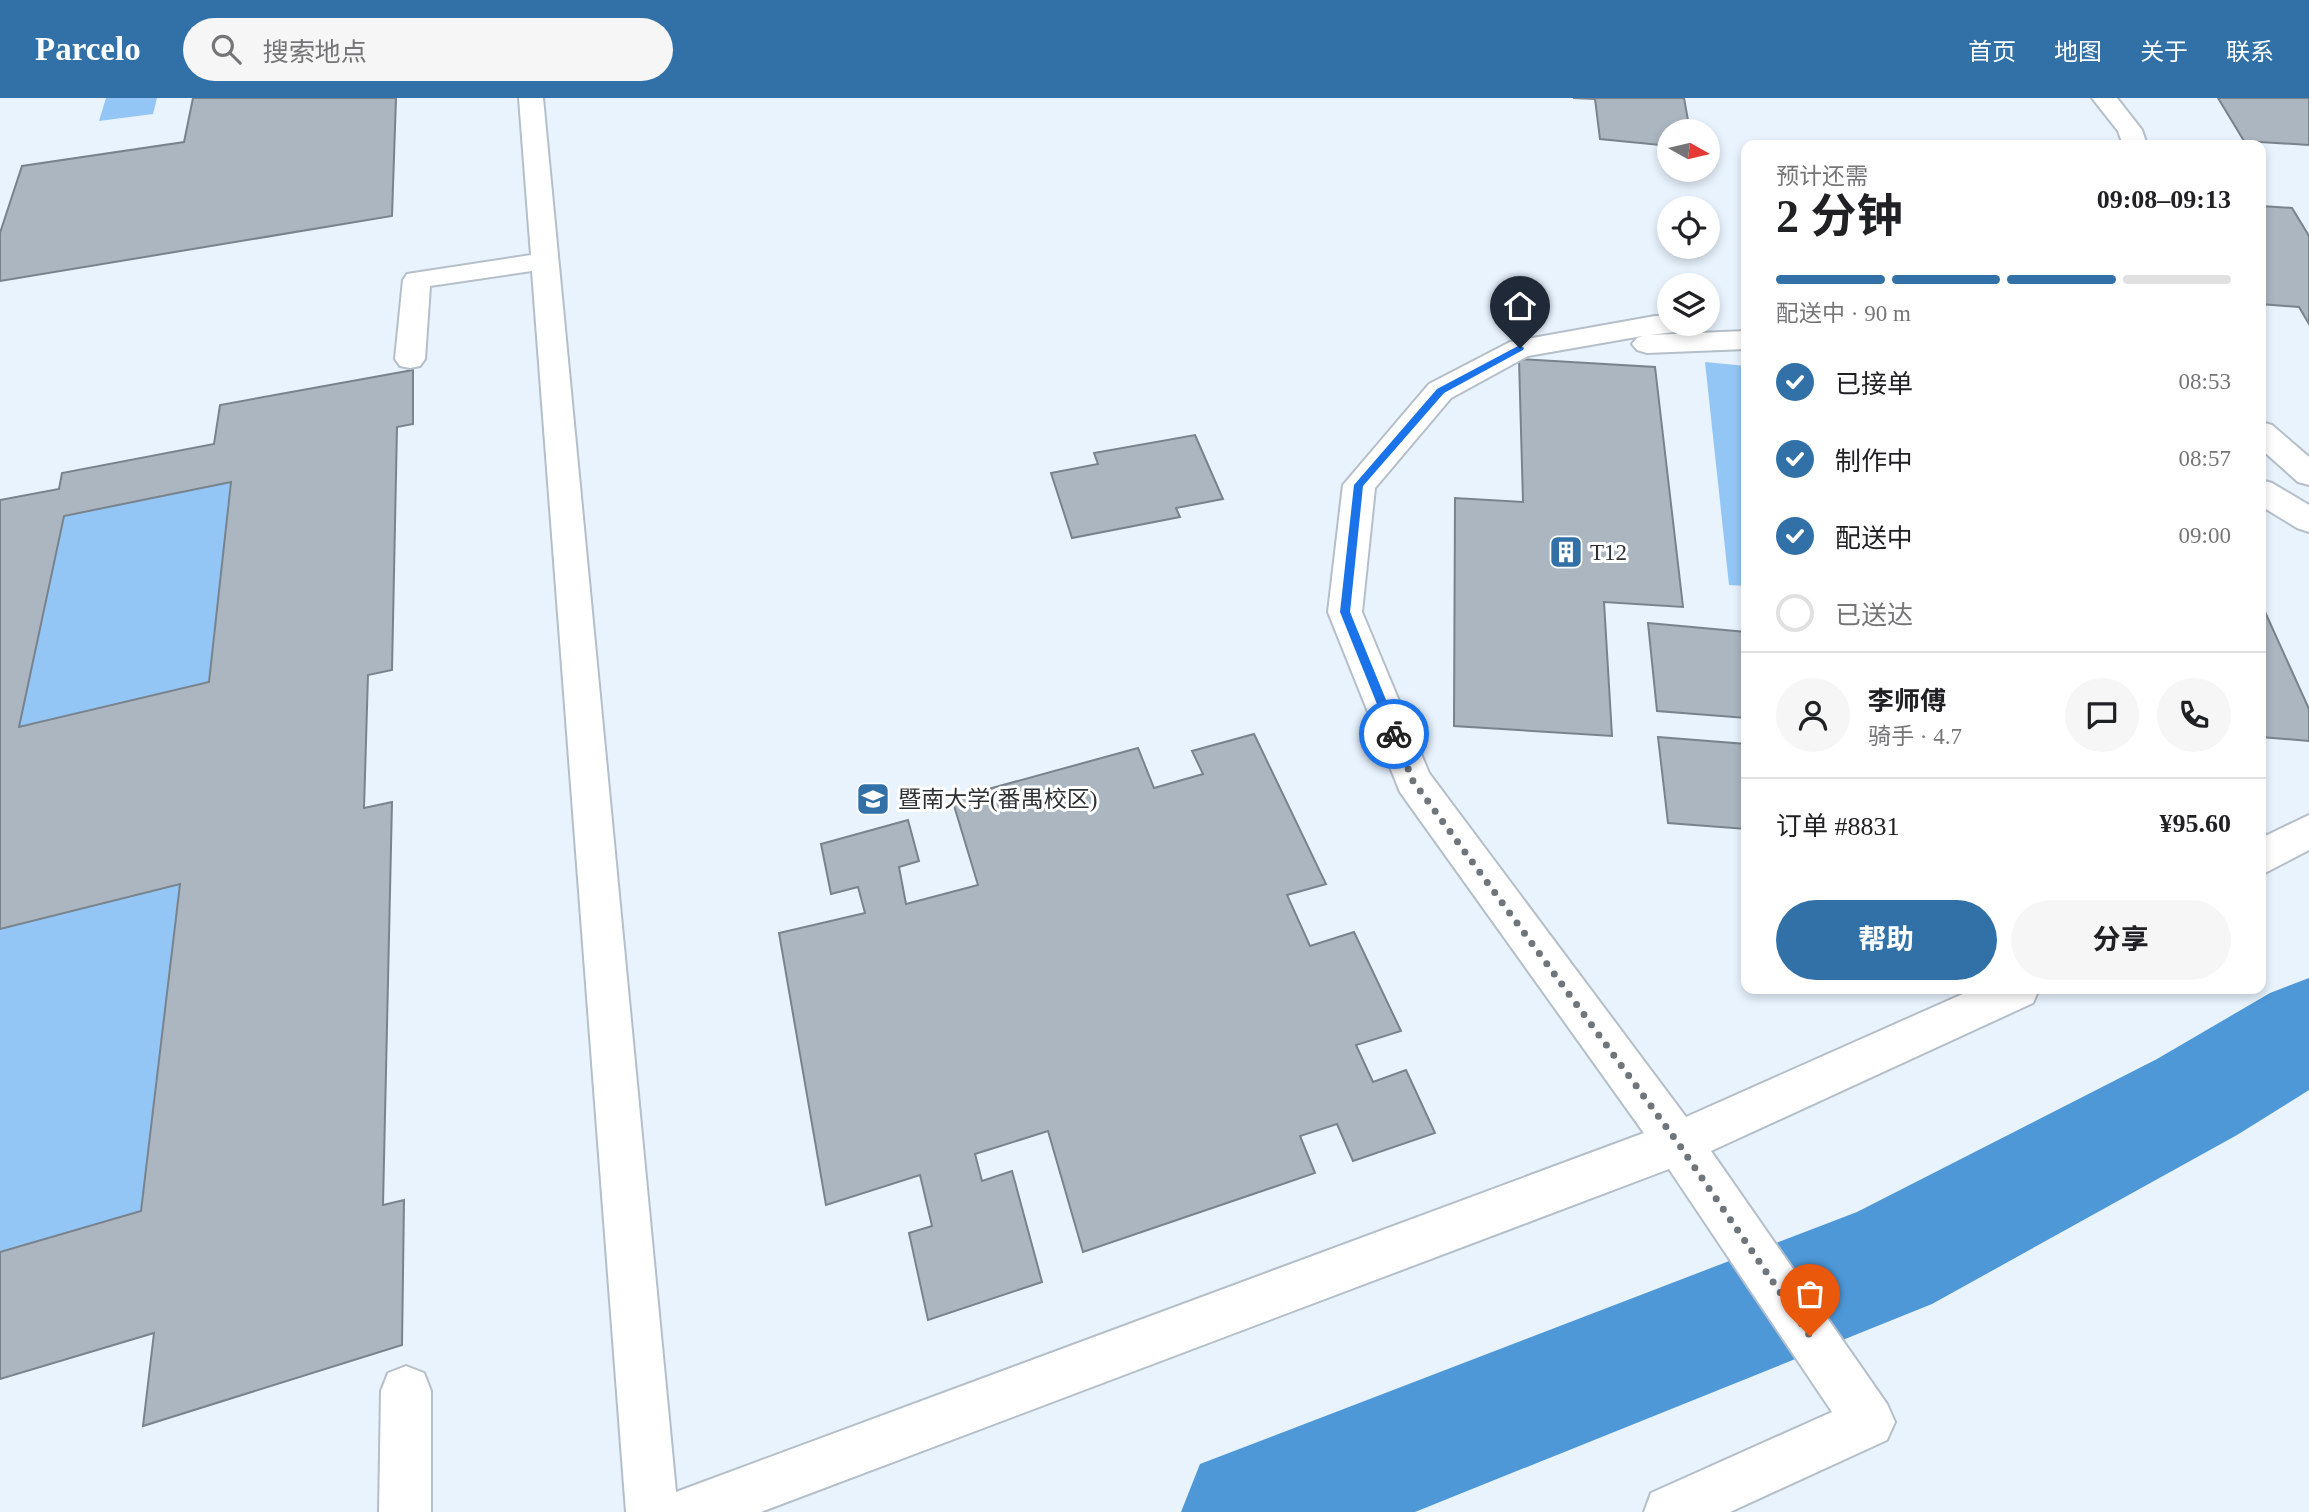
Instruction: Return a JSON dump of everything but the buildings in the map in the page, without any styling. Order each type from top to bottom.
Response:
[{"type":"street","points":[[531,98],[652,1512]]},
{"type":"street","points":[[2104,98],[2130,130],[2134,140]]},
{"type":"street","points":[[410,359],[418,281],[545,261]]},
{"type":"street","points":[[1720,322],[1741,321]]},
{"type":"street","points":[[1657,325],[1520,348],[1440,391],[1359,485],[1345,612],[1413,781],[1678,1143],[1869,1422],[1670,1512]]},
{"type":"street","points":[[1562,340],[1666,345],[1741,340]]},
{"type":"street","points":[[2266,436],[2309,474]]},
{"type":"street","points":[[2266,494],[2309,520]]},
{"type":"street","points":[[2266,855],[2309,831]]},
{"type":"street","points":[[691,1512],[1678,1143],[1820,1082],[2007,994]]},
{"type":"street","points":[[405,1512],[406,1391]]},
{"type":"shaded area","points":[[106,98],[157,98],[153,114],[99,121]]},
{"type":"shaded area","points":[[1705,362],[1741,366],[1741,586],[1729,585]]},
{"type":"shaded area","points":[[231,482],[209,682],[19,727],[64,516]]},
{"type":"shaded area","points":[[180,884],[141,1211],[0,1252],[0,929]]},
{"type":"waterway","points":[[1248,1512],[1889,1261],[2197,1097],[2309,1029]]},
{"type":"way so far","points":[[1394,734],[1413,781],[1678,1143],[1810,1336]]},
{"type":"place","name":"T12","points":[[1566,552]]},
{"type":"place","name":"暨南大学(番禺校区)","points":[[873,799]]},
{"type":"route","points":[[1394,734],[1345,612],[1359,485],[1440,391],[1520,348]]}]
